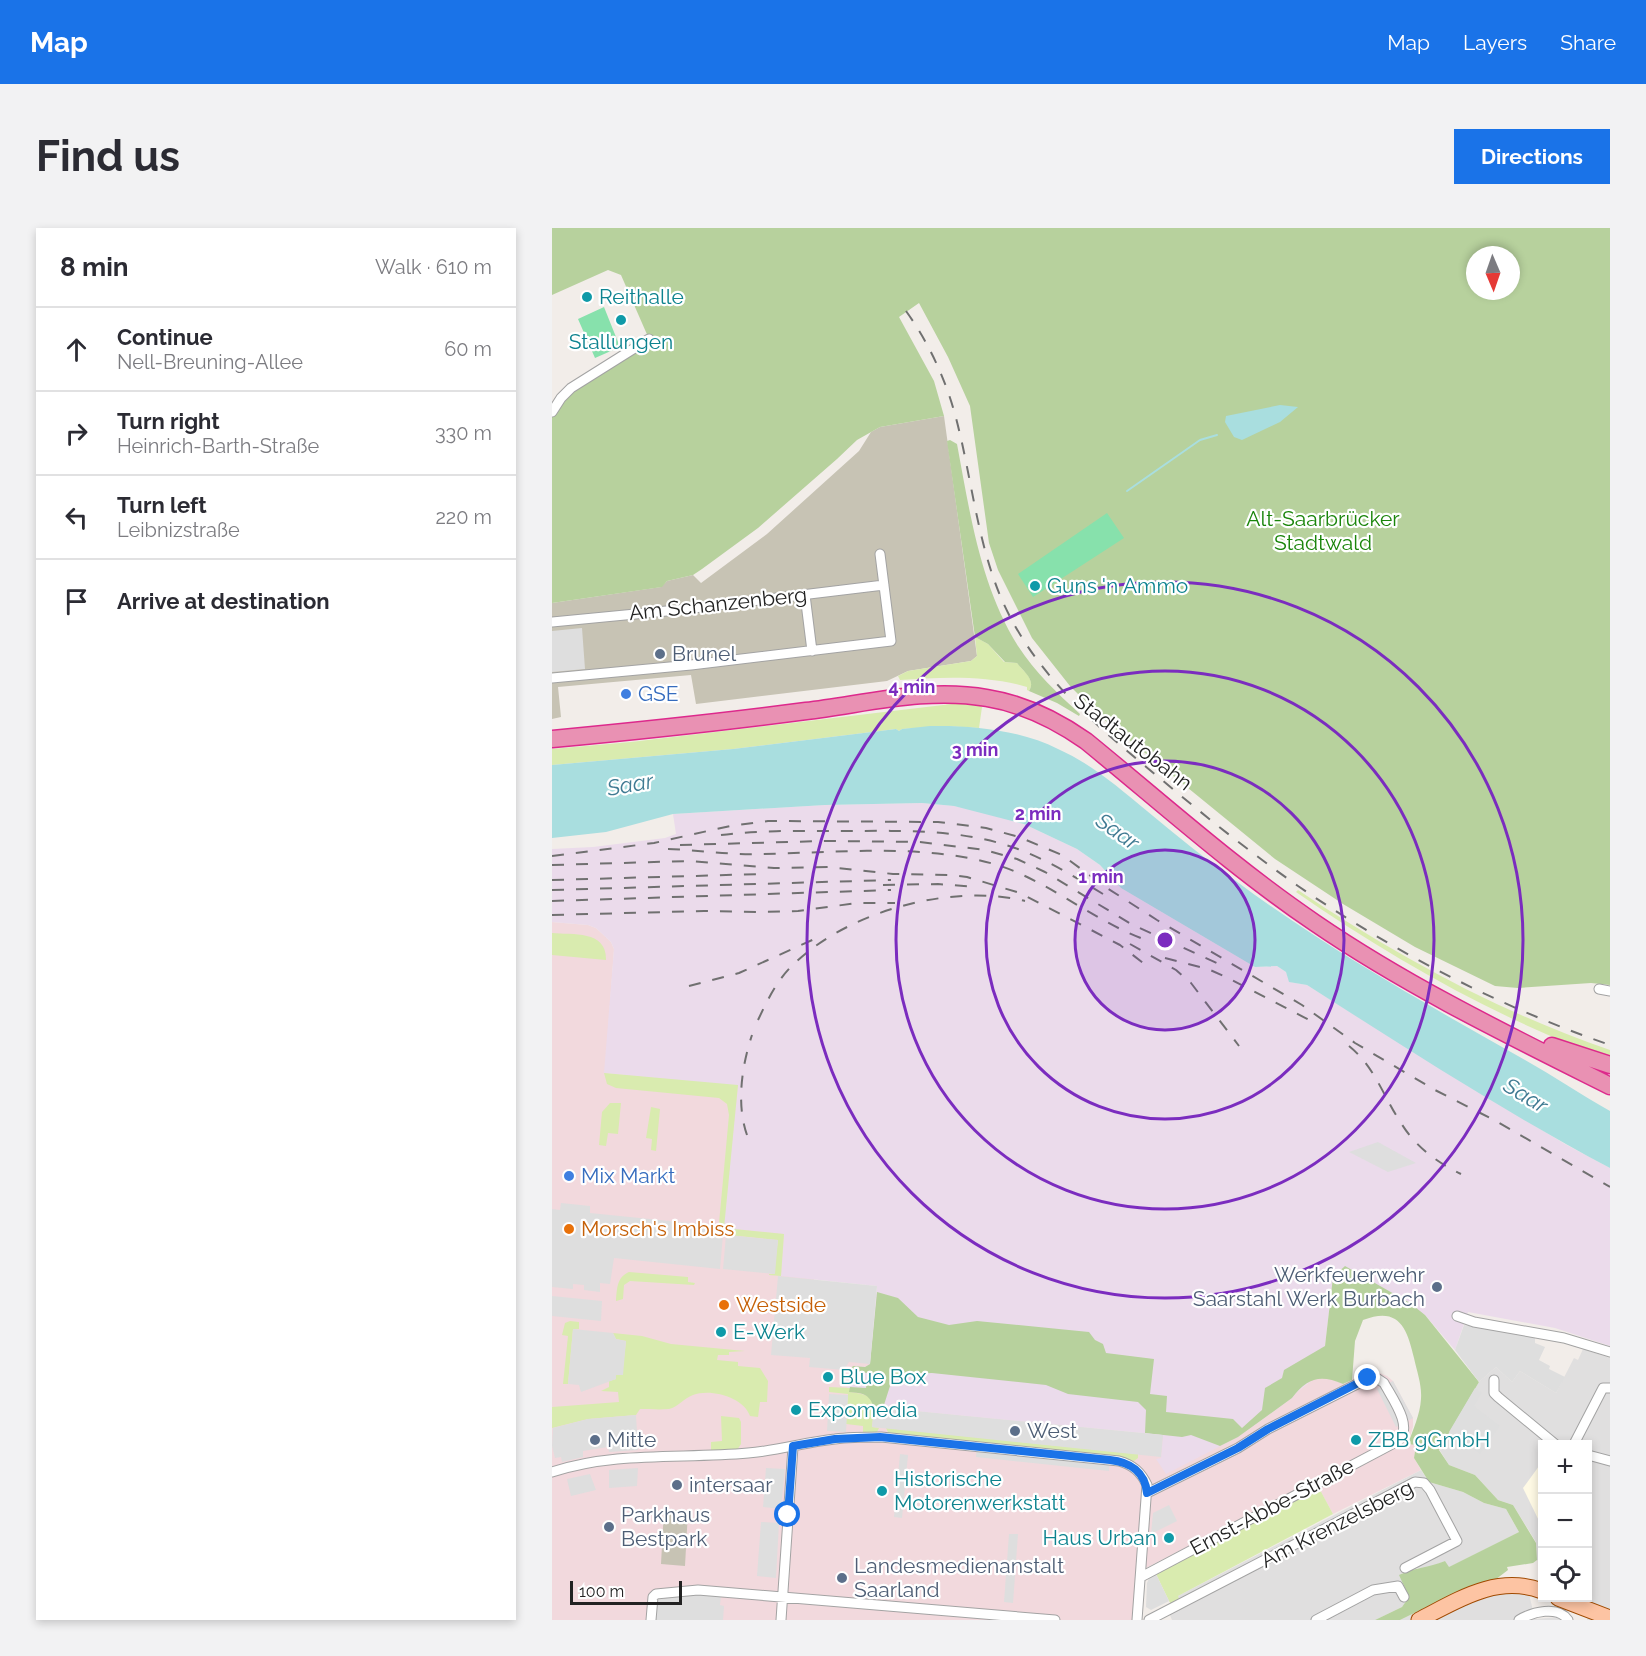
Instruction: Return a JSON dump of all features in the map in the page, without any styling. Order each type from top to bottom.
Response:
[{"type":"highway","name":"Stadtautobahn","points":[[552,728],[715,712],[928,685],[989,687],[1030,699],[1068,717],[1092,734],[1234,852],[1322,916],[1371,948],[1549,1050]]},
{"type":"highway","name":"Stadtautobahn","points":[[552,739],[728,721],[928,695],[968,695],[1026,708],[1064,725],[1086,741],[1228,860],[1317,925],[1416,985],[1549,1050]]},
{"type":"highway","points":[[1549,1050],[1610,1065]]},
{"type":"highway","points":[[1549,1050],[1610,1075]]},
{"type":"highway","points":[[1549,1050],[1610,1086]]},
{"type":"highway","points":[[1549,1050],[1572,1074],[1610,1096]]},
{"type":"main road","points":[[1419,1620],[1472,1593],[1490,1587],[1511,1585],[1538,1590]]},
{"type":"main road","points":[[1565,1609],[1610,1618]]},
{"type":"street","points":[[552,412],[571,388],[649,339]]},
{"type":"street","points":[[552,678],[691,665],[891,641],[880,554]]},
{"type":"street","name":"Am Schanzenberg","points":[[552,622],[677,610],[884,585]]},
{"type":"street","points":[[805,595],[812,651]]},
{"type":"street","points":[[1599,989],[1610,991]]},
{"type":"street","points":[[1457,1316],[1474,1322],[1543,1333],[1610,1352]]},
{"type":"street","name":"Ernst-Abbe-Straße","points":[[1141,1577],[1401,1440],[1405,1433],[1405,1425],[1383,1383],[1378,1379],[1368,1378],[1268,1429],[1238,1448],[1147,1493]]},
{"type":"street","points":[[1494,1380],[1494,1393],[1550,1440]]},
{"type":"street","points":[[1576,1440],[1603,1388],[1609,1388]]},
{"type":"street","points":[[552,1472],[579,1464],[618,1457],[746,1454],[835,1439],[880,1437],[1110,1460],[1129,1464],[1144,1479],[1147,1493],[1137,1620]]},
{"type":"street","points":[[781,1620],[793,1446]]},
{"type":"street","points":[[1592,1456],[1610,1461]]},
{"type":"street","name":"Am Krenzelsberg","points":[[1149,1620],[1172,1614],[1420,1481],[1424,1482],[1430,1490],[1457,1541],[1405,1568]]},
{"type":"street","points":[[1316,1620],[1373,1590],[1398,1586],[1404,1597]]},
{"type":"street","points":[[651,1620],[653,1597],[660,1592],[698,1590],[951,1616],[1055,1620]]},
{"type":"street","points":[[1519,1620],[1526,1616],[1565,1609]]},
{"type":"shaded area","points":[[944,416],[977,656],[971,661],[908,671],[887,681],[696,704],[691,675],[558,687],[561,717],[552,719],[552,603],[661,587],[667,581],[693,575],[701,583],[767,534],[859,451],[871,432],[880,427]]},
{"type":"shaded area","points":[[582,628],[585,669],[552,672],[552,631]]},
{"type":"shaded area","points":[[922,803],[954,806],[987,813],[1024,824],[1077,849],[1100,865],[1121,888],[1255,967],[1277,966],[1286,972],[1290,982],[1307,985],[1477,1091],[1610,1168],[1610,1346],[1555,1328],[1468,1312],[1455,1350],[1425,1315],[1333,1277],[1325,1346],[1312,1380],[1292,1398],[1238,1437],[1166,1474],[1156,1459],[1161,1458],[1163,1435],[874,1407],[870,1397],[847,1388],[849,1371],[853,1366],[865,1367],[870,1364],[877,1286],[781,1276],[784,1234],[723,1228],[738,1086],[604,1073],[614,949],[611,942],[596,928],[588,925],[552,922],[552,849],[593,847],[665,838],[676,834],[673,814],[825,805]]},
{"type":"shaded area","points":[[552,922],[588,925],[596,928],[611,942],[614,949],[605,1073],[738,1085],[784,1234],[870,1364],[865,1367],[853,1366],[875,1407],[1182,1437],[1238,1437],[1292,1398],[1312,1380],[1327,1377],[1343,1384],[1375,1371],[1393,1381],[1413,1418],[1408,1443],[1416,1445],[1414,1458],[1421,1470],[1333,1514],[1315,1481],[1142,1570],[1141,1620],[552,1620]]},
{"type":"shaded area","points":[[1378,1142],[1416,1163],[1388,1172],[1349,1152]]},
{"type":"shaded area","points":[[561,1203],[590,1206],[590,1213],[719,1226],[718,1234],[723,1235],[720,1269],[614,1258],[610,1284],[600,1283],[600,1292],[584,1290],[584,1285],[573,1284],[573,1289],[552,1287],[552,1209],[560,1210]]},
{"type":"shaded area","points":[[726,1235],[778,1240],[775,1274],[723,1269]]},
{"type":"shaded area","points":[[778,1276],[877,1286],[870,1364],[849,1362],[844,1370],[809,1367],[810,1358],[771,1355]]},
{"type":"shaded area","points":[[552,1296],[602,1301],[601,1321],[552,1316]]},
{"type":"shaded area","points":[[1464,1325],[1535,1337],[1535,1343],[1545,1347],[1539,1360],[1550,1366],[1549,1369],[1565,1377],[1556,1393],[1520,1371],[1512,1382],[1496,1367],[1479,1382],[1455,1350]]},
{"type":"shaded area","points":[[573,1329],[613,1333],[616,1339],[626,1341],[623,1375],[616,1375],[616,1379],[581,1392],[579,1385],[568,1384]]},
{"type":"shaded area","points":[[1583,1349],[1610,1358],[1610,1620],[1587,1620],[1593,1604],[1588,1602],[1592,1602],[1592,1440],[1538,1440],[1538,1560],[1536,1542],[1513,1505],[1498,1500],[1475,1475],[1449,1465],[1439,1449],[1479,1382],[1496,1367],[1512,1382],[1520,1371],[1556,1393],[1574,1358],[1578,1360]]},
{"type":"shaded area","points":[[1393,1381],[1413,1418],[1396,1427],[1377,1389]]},
{"type":"shaded area","points":[[1475,1388],[1482,1393],[1474,1406],[1500,1426],[1480,1454],[1449,1432]]},
{"type":"shaded area","points":[[829,1394],[848,1395],[846,1432],[827,1431]]},
{"type":"shaded area","name":"West","points":[[874,1407],[1163,1435],[1161,1457],[872,1427]]},
{"type":"shaded area","name":"Mitte","points":[[636,1415],[638,1450],[609,1452],[608,1447],[583,1451],[583,1457],[562,1462],[561,1457],[555,1458],[552,1446],[553,1428],[588,1419]]},
{"type":"shaded area","points":[[977,1446],[1110,1460],[1109,1471],[976,1457]]},
{"type":"shaded area","points":[[900,1454],[908,1455],[902,1518],[894,1517]]},
{"type":"shaded area","points":[[1538,1467],[1538,1519],[1523,1488]]},
{"type":"shaded area","points":[[638,1468],[637,1486],[609,1488],[609,1470]]},
{"type":"shaded area","points":[[766,1468],[785,1469],[781,1509],[763,1507]]},
{"type":"shaded area","points":[[1421,1470],[1429,1482],[1463,1492],[1484,1503],[1506,1509],[1519,1532],[1448,1568],[1445,1561],[1428,1568],[1413,1568],[1400,1575],[1410,1597],[1402,1607],[1375,1620],[1172,1620],[1167,1608],[1178,1596]]},
{"type":"shaded area","points":[[590,1474],[596,1490],[571,1496],[567,1479]]},
{"type":"shaded area","points":[[1169,1505],[1177,1521],[1151,1534],[1153,1513]]},
{"type":"shaded area","points":[[664,1509],[688,1511],[685,1566],[661,1564]]},
{"type":"shaded area","points":[[761,1522],[779,1523],[776,1578],[757,1576]]},
{"type":"shaded area","points":[[1009,1534],[1018,1534],[1013,1603],[1004,1602]]},
{"type":"shaded area","points":[[1156,1574],[1169,1601],[1151,1610],[1146,1607],[1147,1583],[1149,1578]]},
{"type":"shaded area","points":[[1480,1586],[1529,1594],[1535,1619],[1559,1617],[1560,1620],[1400,1620],[1453,1594]]},
{"type":"shaded area","points":[[693,1594],[721,1596],[720,1605],[724,1606],[723,1620],[655,1620],[657,1600],[661,1596]]},
{"type":"green space","name":"Alt-Saarbrücker Stadtwald","points":[[552,228],[1610,228],[1610,985],[1591,983],[1518,988],[1495,986],[1415,947],[1343,904],[1275,859],[1101,717],[1070,686],[1032,638],[998,570],[989,543],[970,406],[948,357],[919,303],[899,317],[934,381],[944,416],[880,427],[857,440],[758,528],[693,575],[667,581],[662,587],[552,603],[552,407],[649,339],[621,275],[608,270],[552,295]]},
{"type":"green space","points":[[604,307],[620,347],[595,358],[578,319]]},
{"type":"green space","points":[[950,440],[957,444],[978,548],[994,598],[1005,623],[1032,665],[1080,714],[1079,716],[1029,691],[1030,680],[1017,663],[1005,662],[988,644],[975,637],[947,441]]},
{"type":"green space","points":[[1107,513],[1124,538],[1033,597],[1018,574]]},
{"type":"green space","points":[[975,637],[988,644],[1004,662],[1017,663],[1030,679],[1029,691],[1027,687],[996,680],[948,678],[900,680],[898,676],[908,671],[971,661],[977,656]]},
{"type":"green space","points":[[960,703],[982,707],[979,728],[946,726],[899,731],[896,729],[733,749],[552,765],[552,749],[631,742]]},
{"type":"green space","points":[[1298,890],[1410,959],[1488,1000],[1610,1050],[1610,1059],[1528,1026],[1448,986],[1370,941],[1296,892]]},
{"type":"green space","points":[[552,933],[587,936],[595,939],[605,950],[606,960],[552,955]]},
{"type":"green space","points":[[604,1073],[738,1085],[724,1228],[784,1234],[781,1276],[769,1275],[774,1274],[778,1240],[718,1234],[729,1115],[727,1104],[719,1098],[616,1088],[607,1084]]},
{"type":"green space","points":[[610,1103],[621,1103],[618,1134],[608,1133],[606,1146],[599,1145],[602,1112]]},
{"type":"green space","points":[[651,1107],[660,1109],[656,1151],[651,1150],[652,1139],[646,1138]]},
{"type":"green space","points":[[1345,1266],[1410,1303],[1425,1315],[1479,1382],[1439,1450],[1449,1465],[1475,1475],[1498,1500],[1513,1505],[1536,1543],[1537,1560],[1533,1563],[1507,1567],[1508,1570],[1491,1583],[1453,1594],[1400,1620],[1375,1620],[1402,1607],[1409,1597],[1399,1575],[1445,1561],[1449,1567],[1519,1532],[1506,1509],[1484,1503],[1463,1492],[1429,1482],[1414,1458],[1416,1445],[1408,1444],[1419,1411],[1420,1384],[1408,1337],[1399,1322],[1393,1318],[1375,1316],[1363,1320],[1355,1341],[1352,1380],[1343,1384],[1327,1379],[1309,1382],[1292,1398],[1238,1437],[1220,1446],[1191,1435],[1182,1437],[1145,1433],[1146,1410],[1138,1402],[1068,1394],[1046,1385],[932,1373],[906,1374],[896,1378],[890,1386],[883,1408],[874,1407],[865,1395],[849,1392],[850,1387],[866,1388],[868,1373],[849,1371],[853,1366],[865,1367],[870,1364],[877,1292],[898,1298],[918,1317],[949,1325],[977,1321],[1089,1332],[1095,1340],[1103,1344],[1106,1353],[1154,1359],[1150,1394],[1167,1396],[1166,1412],[1233,1419],[1242,1428],[1262,1410],[1265,1388],[1282,1378],[1284,1370],[1325,1346],[1333,1277]]},
{"type":"green space","points":[[629,1272],[688,1277],[688,1282],[695,1283],[694,1285],[630,1281],[624,1285],[623,1299],[616,1301],[620,1280]]},
{"type":"green space","points":[[579,1322],[579,1329],[573,1329],[568,1384],[563,1384],[568,1336],[562,1335],[565,1323]]},
{"type":"green space","points":[[613,1333],[642,1336],[671,1344],[745,1351],[718,1355],[717,1360],[738,1362],[738,1366],[760,1368],[768,1381],[767,1402],[760,1402],[758,1417],[750,1416],[747,1409],[734,1399],[717,1394],[700,1393],[690,1396],[669,1409],[640,1409],[636,1415],[588,1419],[552,1428],[552,1407],[619,1402],[618,1392],[601,1391],[609,1387],[609,1381],[616,1379],[616,1375],[622,1375],[626,1341],[616,1339]]},
{"type":"green space","points":[[829,1387],[850,1388],[850,1392],[870,1398],[874,1411],[872,1427],[879,1428],[877,1432],[863,1433],[863,1426],[846,1424],[848,1394],[829,1392]]},
{"type":"green space","points":[[721,1416],[739,1418],[741,1422],[741,1444],[737,1450],[711,1451],[711,1442],[722,1441]]},
{"type":"green space","points":[[886,1428],[1138,1454],[1138,1458],[1134,1461],[1118,1457],[889,1434]]},
{"type":"green space","points":[[1319,1488],[1333,1514],[1178,1596],[1180,1601],[1171,1604],[1156,1574]]},
{"type":"water","points":[[1280,405],[1298,407],[1280,422],[1242,440],[1234,437],[1225,422],[1226,416]]},
{"type":"water","name":"Saar","points":[[930,726],[962,726],[1028,737],[1058,749],[1094,769],[1213,864],[1306,930],[1378,975],[1610,1111],[1610,1168],[1495,1103],[1307,985],[1289,982],[1286,972],[1277,966],[1255,967],[1121,888],[1100,865],[1077,849],[1024,824],[954,806],[922,803],[825,805],[673,814],[606,832],[552,838],[552,765],[733,749]]},
{"type":"waterway","points":[[1127,491],[1200,440],[1217,435]]},
{"type":"railway","points":[[906,311],[929,349],[952,404],[981,533],[1002,600],[1032,653],[1071,699],[1115,741],[1212,821],[1280,873],[1334,910],[1449,976],[1528,1013],[1610,1045]]},
{"type":"railway","points":[[552,856],[654,843],[730,826],[768,821],[938,822],[986,828],[1019,837],[1062,855],[1107,888],[1302,1005],[1355,1043],[1610,1187]]},
{"type":"railway","points":[[721,835],[780,831],[884,831],[928,832],[972,837],[1027,852],[1103,894]]},
{"type":"railway","points":[[680,845],[824,841],[920,842],[985,850],[1017,859],[1045,872],[1131,924],[1219,964]]},
{"type":"railway","points":[[668,849],[747,854],[907,851],[966,858],[1015,871],[1112,925],[1152,942]]},
{"type":"railway","points":[[552,865],[690,861],[774,868],[829,867],[893,874],[967,877],[1020,893],[1120,945],[1147,966]]},
{"type":"railway","points":[[552,880],[762,874]]},
{"type":"railway","points":[[552,890],[891,880]]},
{"type":"railway","points":[[883,885],[938,884],[976,887]]},
{"type":"railway","points":[[552,901],[891,890]]},
{"type":"railway","points":[[758,1020],[779,982],[790,968],[818,944],[844,928],[903,906],[935,899],[996,896],[1025,901]]},
{"type":"railway","points":[[552,915],[798,911],[857,903],[895,903]]},
{"type":"railway","points":[[689,986],[739,973],[819,937]]},
{"type":"railway","points":[[1130,944],[1176,970],[1191,983],[1239,1046]]},
{"type":"railway","points":[[1165,958],[1208,969],[1313,1022]]},
{"type":"railway","points":[[747,1135],[741,1098],[745,1059],[752,1035]]},
{"type":"railway","points":[[1349,1046],[1366,1063],[1413,1139],[1435,1159],[1461,1174]]},
{"type":"place","name":"Reithalle","points":[[587,297]]},
{"type":"place","name":"Stallungen","points":[[621,320]]},
{"type":"place","name":"Guns 'n Ammo","points":[[1035,586]]},
{"type":"place","name":"Brunel","points":[[660,654]]},
{"type":"place","name":"GSE","points":[[626,694]]},
{"type":"place","name":"Mix Markt","points":[[569,1176]]},
{"type":"place","name":"Morsch's Imbiss","points":[[569,1229]]},
{"type":"place","name":"Werkfeuerwehr Saarstahl Werk Burbach","points":[[1437,1287]]},
{"type":"place","name":"Westside","points":[[724,1305]]},
{"type":"place","name":"E-Werk","points":[[721,1332]]},
{"type":"place","name":"Blue Box","points":[[828,1377]]},
{"type":"place","name":"Expomedia","points":[[796,1410]]},
{"type":"place","name":"West","points":[[1015,1431]]},
{"type":"place","name":"Mitte","points":[[595,1440]]},
{"type":"place","name":"ZBB gGmbH","points":[[1356,1440]]},
{"type":"place","name":"intersaar","points":[[677,1485]]},
{"type":"place","name":"Historische Motorenwerkstatt","points":[[882,1491]]},
{"type":"place","name":"Parkhaus Bestpark","points":[[609,1527]]},
{"type":"place","name":"Haus Urban","points":[[1169,1538]]},
{"type":"place","name":"Landesmedienanstalt Saarland","points":[[842,1578]]},
{"type":"route","points":[[788,1515],[793,1446],[835,1439],[880,1437],[1119,1461],[1135,1468],[1147,1485],[1147,1493],[1238,1448],[1268,1429],[1368,1378]]}]
